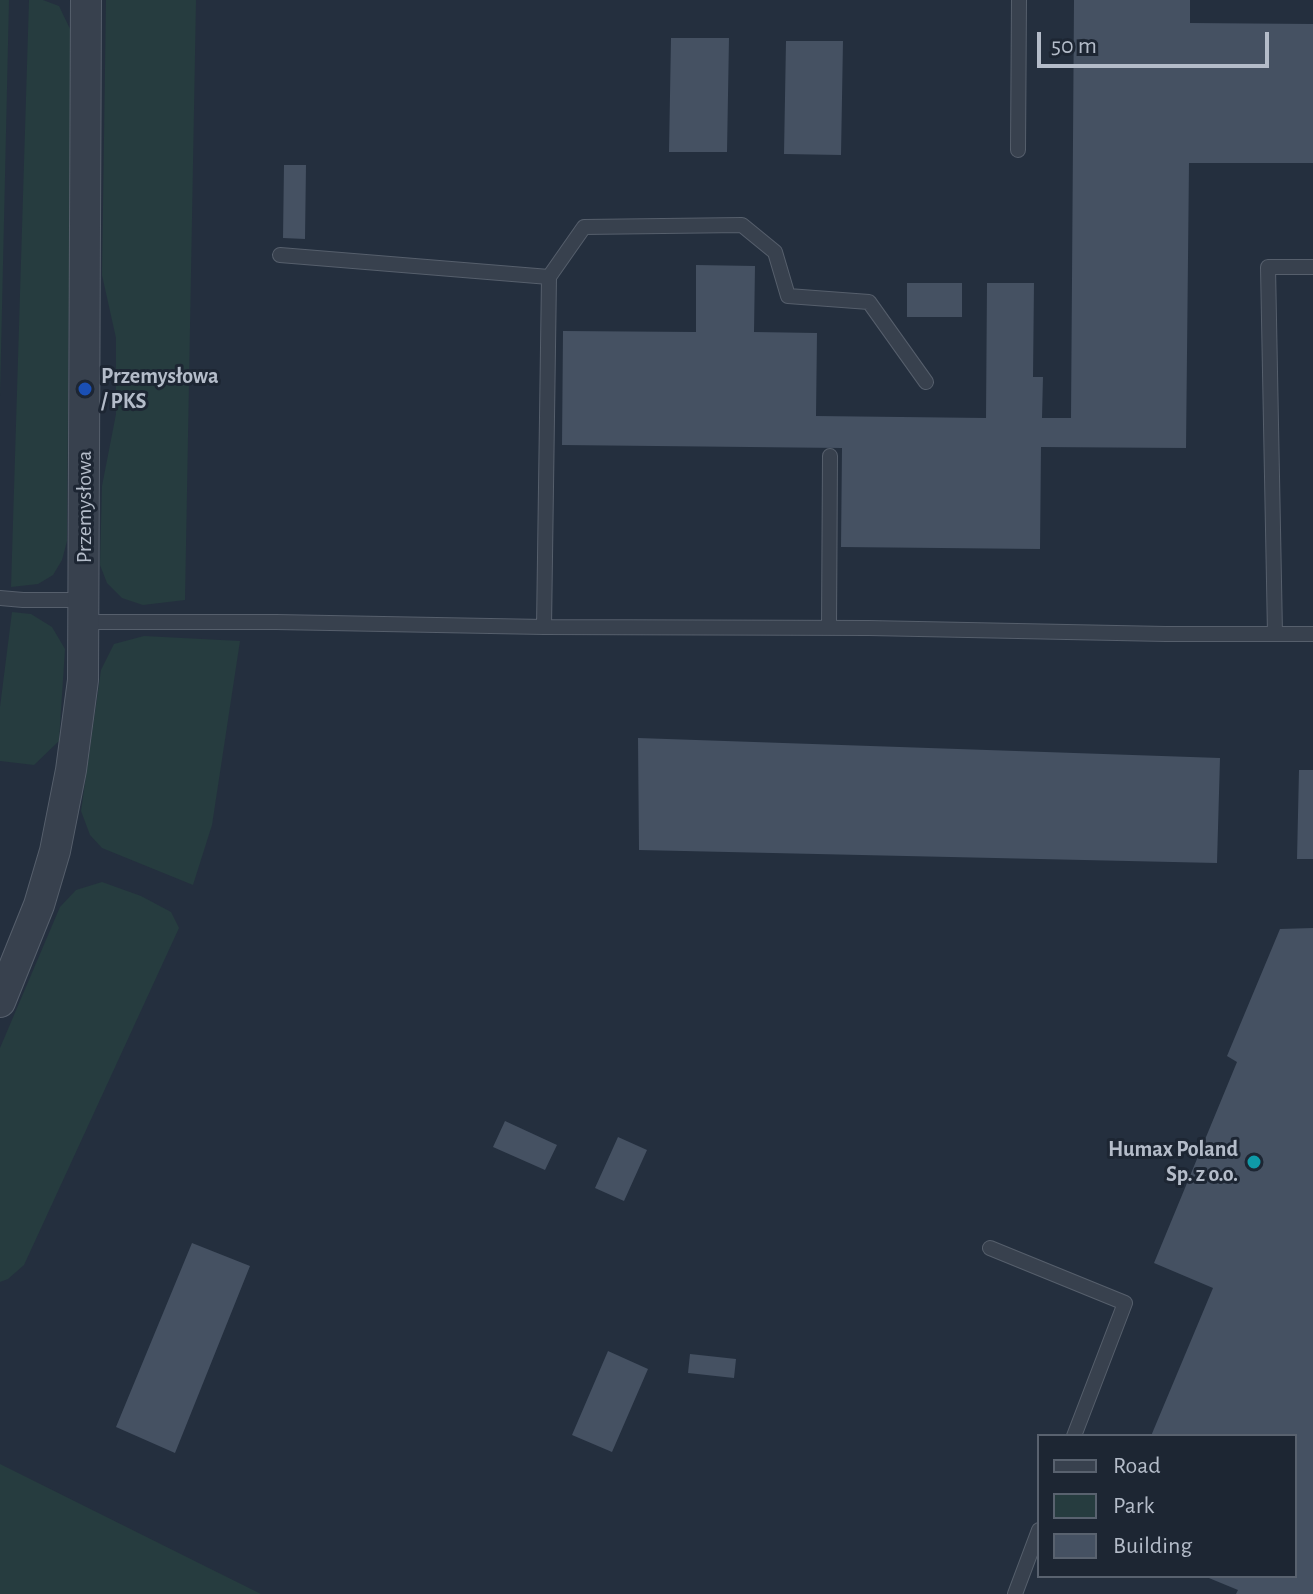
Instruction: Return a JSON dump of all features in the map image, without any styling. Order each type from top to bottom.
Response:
[{"type":"street","name":"Przemysłowa","points":[[0,1002],[39,905],[55,851],[71,770],[83,680],[86,0]]},
{"type":"lane","points":[[1018,150],[1019,0]]},
{"type":"lane","points":[[544,627],[549,277],[584,227],[742,225],[775,252],[788,296],[869,302],[926,382]]},
{"type":"lane","points":[[280,255],[549,277]]},
{"type":"lane","points":[[1275,634],[1268,267],[1313,267]]},
{"type":"lane","points":[[829,628],[830,456]]},
{"type":"lane","points":[[0,598],[83,611],[276,622],[1313,634]]},
{"type":"lane","points":[[990,1248],[1125,1303],[1075,1434]]},
{"type":"lane","points":[[1015,1594],[1037,1535]]},
{"type":"green space","points":[[0,0],[9,0],[0,396]]},
{"type":"green space","points":[[29,0],[43,0],[59,6],[71,31],[67,541],[62,560],[53,575],[38,584],[11,587]]},
{"type":"green space","points":[[106,0],[196,0],[185,600],[143,605],[122,598],[107,583],[100,565],[102,486],[116,414],[116,338],[102,275]]},
{"type":"green space","points":[[12,612],[31,614],[52,627],[65,649],[59,741],[34,765],[0,761],[0,707]]},
{"type":"green space","points":[[144,636],[240,641],[212,825],[193,885],[102,848],[90,835],[81,811],[101,670],[114,644]]},
{"type":"green space","points":[[102,882],[141,896],[171,912],[179,928],[24,1265],[0,1282],[0,1048],[60,907],[76,890]]},
{"type":"green space","points":[[0,1464],[261,1594],[0,1594]]},
{"type":"building","points":[[1074,0],[1190,0],[1190,23],[1313,24],[1313,163],[1189,163],[1186,448],[1041,447],[1040,549],[841,547],[842,448],[562,445],[563,331],[696,332],[696,265],[755,266],[754,332],[817,333],[816,416],[986,418],[987,283],[1034,283],[1033,377],[1043,377],[1042,418],[1071,418]]},
{"type":"building","points":[[671,38],[729,38],[727,152],[669,152]]},
{"type":"building","points":[[786,41],[843,41],[841,155],[784,154]]},
{"type":"building","points":[[284,165],[306,165],[305,239],[283,238]]},
{"type":"building","points":[[907,283],[962,283],[962,317],[907,317]]},
{"type":"building","points":[[638,738],[1220,758],[1217,863],[639,850]]},
{"type":"building","points":[[1299,770],[1313,770],[1313,859],[1297,859]]},
{"type":"building","name":"Humax Poland Sp. z o.o.","points":[[1313,928],[1313,1594],[1236,1594],[1238,1590],[1209,1578],[1297,1578],[1297,1434],[1152,1434],[1213,1288],[1154,1263],[1237,1062],[1227,1056],[1280,929]]},
{"type":"building","points":[[505,1121],[557,1145],[545,1170],[493,1147]]},
{"type":"building","points":[[618,1137],[647,1150],[624,1201],[595,1188]]},
{"type":"building","points":[[192,1243],[250,1266],[175,1453],[116,1427]]},
{"type":"building","points":[[608,1351],[648,1369],[612,1452],[572,1435]]},
{"type":"building","points":[[690,1354],[736,1359],[734,1378],[688,1373]]},
{"type":"place","name":"Przemysłowa / PKS","points":[[85,389]]},
{"type":"place","name":"Humax Poland Sp. z o.o.","points":[[1254,1162]]}]
